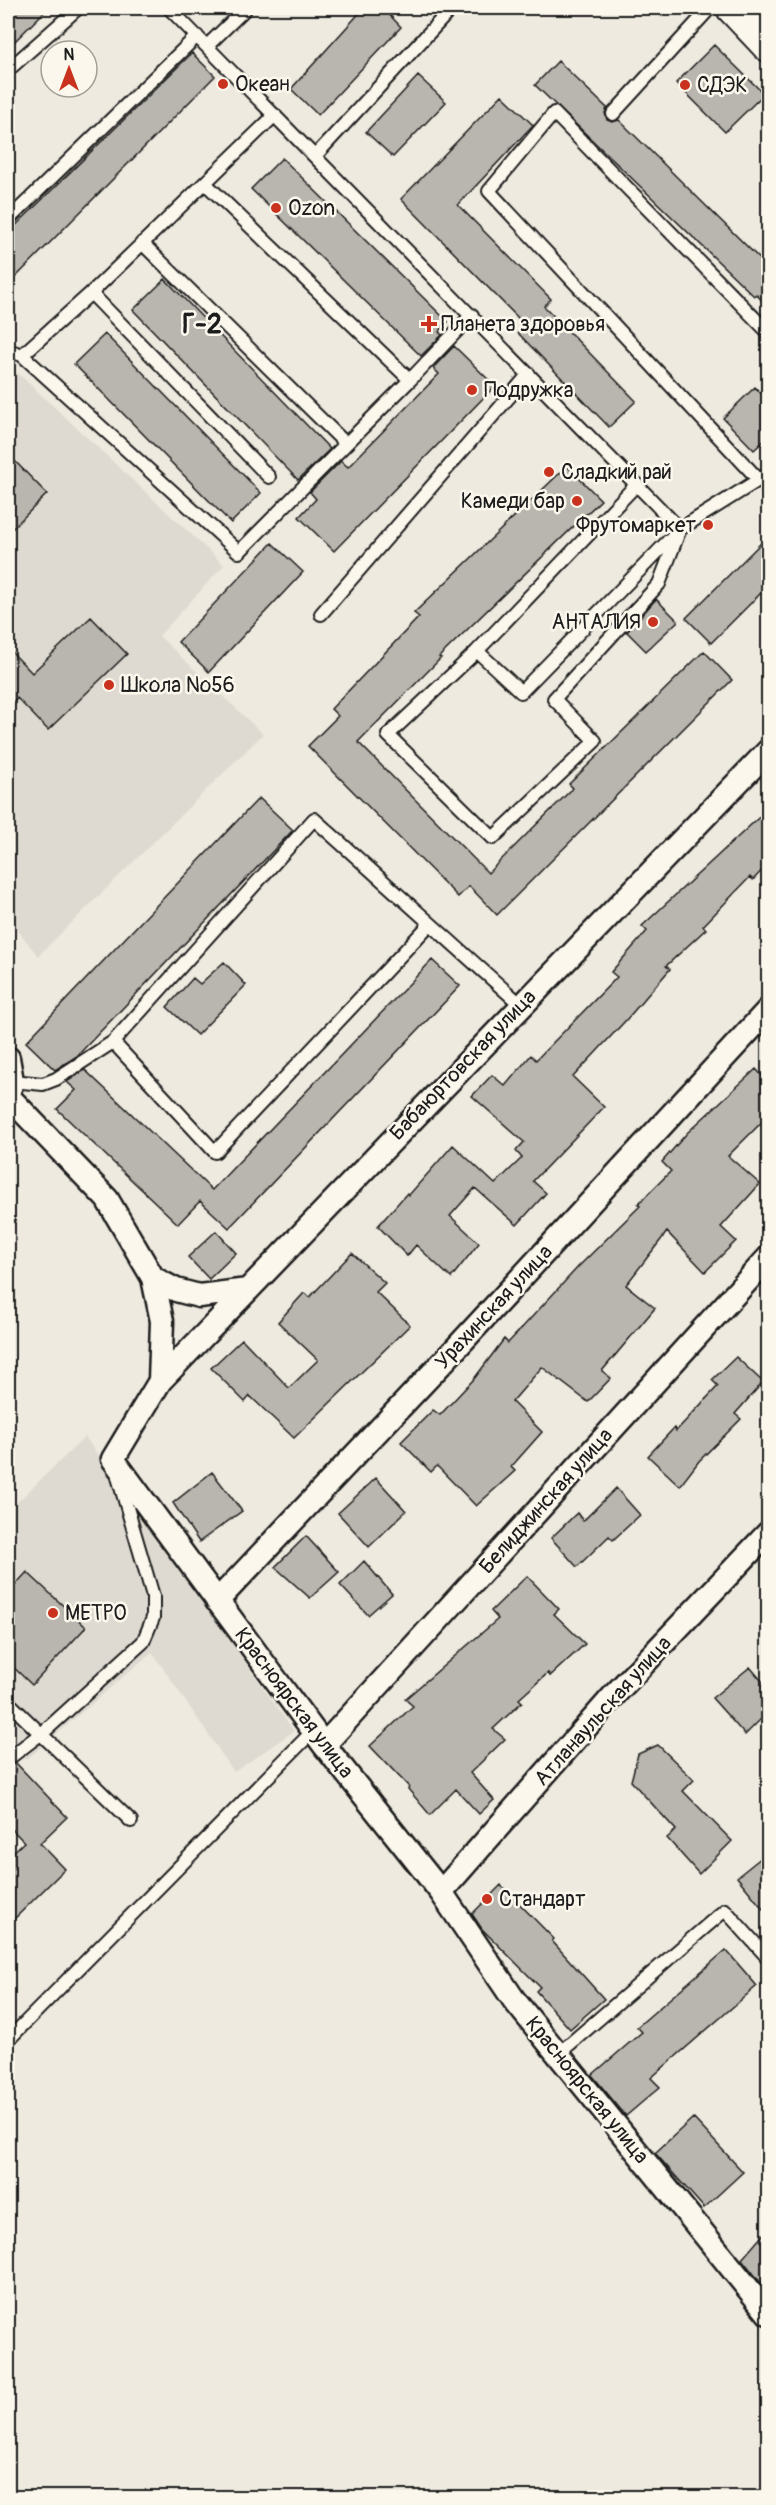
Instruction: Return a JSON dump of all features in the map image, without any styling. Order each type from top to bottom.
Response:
[{"type":"main road","points":[[733,8],[768,45]]},
{"type":"street","name":"Бабаюртовская улица","points":[[160,1381],[768,751]]},
{"type":"street","name":"Урахинская улица","points":[[217,1601],[459,1345],[768,1010]]},
{"type":"street","points":[[8,1058],[9,1091],[106,1198],[153,1278],[162,1321],[160,1381],[113,1459]]},
{"type":"street","name":"Белиджинская улица","points":[[319,1737],[768,1258]]},
{"type":"street","points":[[153,1278],[176,1290],[199,1296],[248,1290]]},
{"type":"street","name":"Красноярская улица","points":[[113,1459],[319,1737],[441,1892],[514,2000],[768,2313]]},
{"type":"street","name":"Атланаульская улица","points":[[441,1892],[616,1693],[768,1533]]},
{"type":"lane","points":[[8,70],[78,8]]},
{"type":"lane","points":[[169,8],[680,529]]},
{"type":"lane","points":[[207,46],[246,8]]},
{"type":"lane","points":[[315,156],[452,8]]},
{"type":"lane","points":[[613,114],[710,8]]},
{"type":"lane","points":[[8,220],[196,36]]},
{"type":"lane","points":[[477,651],[521,692],[680,529],[764,477],[489,191],[554,113],[588,141],[768,332]]},
{"type":"lane","points":[[22,355],[91,293],[275,115]]},
{"type":"lane","points":[[205,183],[410,380]]},
{"type":"lane","points":[[142,243],[346,444]]},
{"type":"lane","points":[[91,293],[269,477]]},
{"type":"lane","points":[[8,350],[22,355],[239,552],[472,315]]},
{"type":"lane","points":[[321,614],[529,374]]},
{"type":"lane","points":[[637,484],[477,651],[388,735],[493,838],[595,741],[554,699],[659,584],[680,529]]},
{"type":"lane","points":[[9,1091],[44,1084],[56,1079],[113,1042],[314,819],[521,1005]]},
{"type":"lane","points":[[113,1042],[215,1152],[430,924]]},
{"type":"lane","points":[[8,1759],[47,1729],[143,1641],[153,1618],[153,1596],[113,1459]]},
{"type":"lane","points":[[8,1702],[38,1734],[131,1821]]},
{"type":"lane","points":[[8,2040],[319,1737]]},
{"type":"lane","points":[[557,2055],[725,1910],[768,1958]]},
{"type":"shaded area","name":"Школа №56","points":[[8,364],[224,565],[159,636],[263,734],[38,956],[8,918]]},
{"type":"shaded area","points":[[85,1437],[294,1731],[234,1772],[152,1652],[26,1760],[8,1743],[8,1511]]},
{"type":"building","points":[[8,8],[48,8],[8,48]]},
{"type":"building","points":[[364,8],[383,8],[401,27],[318,115],[291,89]]},
{"type":"building","points":[[714,45],[764,94],[725,132],[676,83]]},
{"type":"building","points":[[192,53],[215,76],[8,285],[8,233]]},
{"type":"building","points":[[558,61],[607,108],[605,113],[607,120],[612,122],[619,120],[768,267],[768,307],[535,85]]},
{"type":"building","points":[[418,76],[446,102],[393,157],[366,132]]},
{"type":"building","points":[[502,95],[533,125],[458,205],[551,299],[544,306],[636,401],[609,427],[518,333],[526,326],[401,199]]},
{"type":"building","points":[[282,158],[448,322],[439,332],[442,335],[421,356],[251,189]]},
{"type":"building","points":[[165,279],[330,449],[298,480],[133,310]]},
{"type":"building","points":[[105,334],[261,493],[231,523],[74,364]]},
{"type":"building","points":[[454,346],[495,386],[334,551],[299,517],[316,499],[310,492],[341,461],[348,467],[439,374],[433,368]]},
{"type":"building","points":[[755,387],[768,401],[768,437],[754,450],[723,418]]},
{"type":"building","points":[[8,454],[47,494],[8,533]]},
{"type":"building","points":[[567,466],[601,500],[439,657],[441,658],[358,742],[488,873],[573,788],[569,784],[704,651],[732,680],[497,915],[469,886],[458,897],[308,746],[338,716],[331,709],[419,617],[414,613]]},
{"type":"building","points":[[768,536],[768,586],[711,643],[686,618]]},
{"type":"building","points":[[272,543],[303,572],[209,672],[178,642]]},
{"type":"building","points":[[656,599],[678,621],[646,651],[627,632]]},
{"type":"building","points":[[91,617],[127,654],[48,730],[17,698],[8,707],[8,648],[32,673]]},
{"type":"building","points":[[259,798],[293,830],[77,1056],[55,1070],[26,1042]]},
{"type":"building","points":[[768,809],[768,864],[753,880],[750,877],[703,926],[706,929],[666,966],[670,969],[573,1077],[604,1107],[533,1181],[546,1193],[517,1225],[475,1188],[450,1216],[479,1243],[451,1278],[416,1245],[407,1256],[378,1226],[453,1145],[495,1184],[522,1158],[516,1151],[524,1142],[472,1096],[492,1075],[505,1086],[531,1055],[536,1060],[617,977],[611,972],[647,931],[642,926]]},
{"type":"building","points":[[432,960],[460,986],[229,1228],[200,1201],[178,1224],[57,1109],[76,1090],[67,1082],[85,1070],[212,1190]]},
{"type":"building","points":[[224,962],[246,985],[197,1035],[167,1007],[193,978],[200,984]]},
{"type":"building","points":[[756,1069],[768,1082],[768,1116],[728,1156],[760,1184],[721,1227],[736,1241],[705,1272],[667,1232],[626,1285],[655,1308],[602,1371],[611,1378],[588,1402],[542,1367],[512,1402],[542,1432],[511,1467],[515,1471],[476,1506],[437,1466],[431,1472],[401,1442],[433,1410],[440,1415],[474,1379],[504,1339],[508,1343],[579,1266],[640,1206],[638,1204],[671,1171],[662,1162],[687,1133]]},
{"type":"building","points":[[216,1231],[236,1253],[209,1279],[188,1257]]},
{"type":"building","points":[[352,1253],[385,1283],[376,1292],[410,1325],[294,1438],[250,1396],[245,1402],[211,1368],[242,1339],[289,1388],[318,1360],[278,1322],[304,1293],[310,1297]]},
{"type":"building","points":[[736,1357],[763,1382],[735,1414],[741,1419],[699,1461],[680,1486],[648,1456],[674,1428],[676,1431],[718,1386],[712,1380]]},
{"type":"building","points":[[212,1472],[242,1511],[199,1542],[173,1503]]},
{"type":"building","points":[[376,1478],[406,1511],[369,1547],[338,1513]]},
{"type":"building","points":[[616,1488],[640,1515],[613,1540],[609,1536],[577,1567],[551,1538],[577,1513],[583,1521]]},
{"type":"building","points":[[306,1536],[339,1572],[310,1598],[275,1567]]},
{"type":"building","points":[[364,1561],[392,1594],[368,1615],[340,1585]]},
{"type":"building","points":[[27,1572],[86,1627],[32,1685],[8,1662],[8,1593]]},
{"type":"building","points":[[527,1576],[559,1609],[554,1614],[585,1644],[550,1676],[548,1673],[519,1699],[522,1702],[493,1729],[505,1739],[470,1773],[494,1800],[479,1814],[456,1789],[430,1815],[408,1789],[409,1787],[370,1746],[413,1706],[405,1699],[498,1619],[491,1611]]},
{"type":"building","points":[[750,1667],[768,1688],[768,1712],[745,1735],[712,1698]]},
{"type":"building","points":[[658,1745],[694,1780],[683,1791],[732,1841],[699,1874],[667,1838],[676,1830],[631,1781],[638,1754]]},
{"type":"building","points":[[16,1763],[67,1817],[40,1843],[65,1869],[8,1925],[8,1857],[24,1842],[8,1825],[8,1767]]},
{"type":"building","points":[[762,1857],[768,1865],[768,1915],[737,1877]]},
{"type":"building","points":[[501,1885],[554,1939],[552,1941],[604,1999],[570,2029],[536,1991],[540,1987],[482,1929],[472,1914]]},
{"type":"building","points":[[726,1950],[757,1986],[651,2078],[660,2087],[626,2116],[592,2075],[642,2032],[637,2027]]},
{"type":"building","points":[[693,2118],[743,2172],[704,2208],[655,2153]]},
{"type":"building","points":[[768,2229],[768,2292],[742,2259]]},
{"type":"place","name":"Океан","points":[[223,84]]},
{"type":"place","name":"СДЭК","points":[[685,85]]},
{"type":"place","name":"Ozon","points":[[276,208]]},
{"type":"place","name":"Планета здоровья","points":[[429,324]]},
{"type":"place","name":"Подружка","points":[[472,390]]},
{"type":"place","name":"Сладкий рай","points":[[549,472]]},
{"type":"place","name":"Камеди бар","points":[[577,501]]},
{"type":"place","name":"Фрутомаркет","points":[[708,525]]},
{"type":"place","name":"АНТАЛИЯ","points":[[653,622]]},
{"type":"place","name":"Школа №56","points":[[109,685]]},
{"type":"place","name":"МЕТРО","points":[[53,1613]]},
{"type":"place","name":"Стандарт","points":[[487,1899]]},
{"type":"district","name":"Г-2","points":[[202,324]]}]
